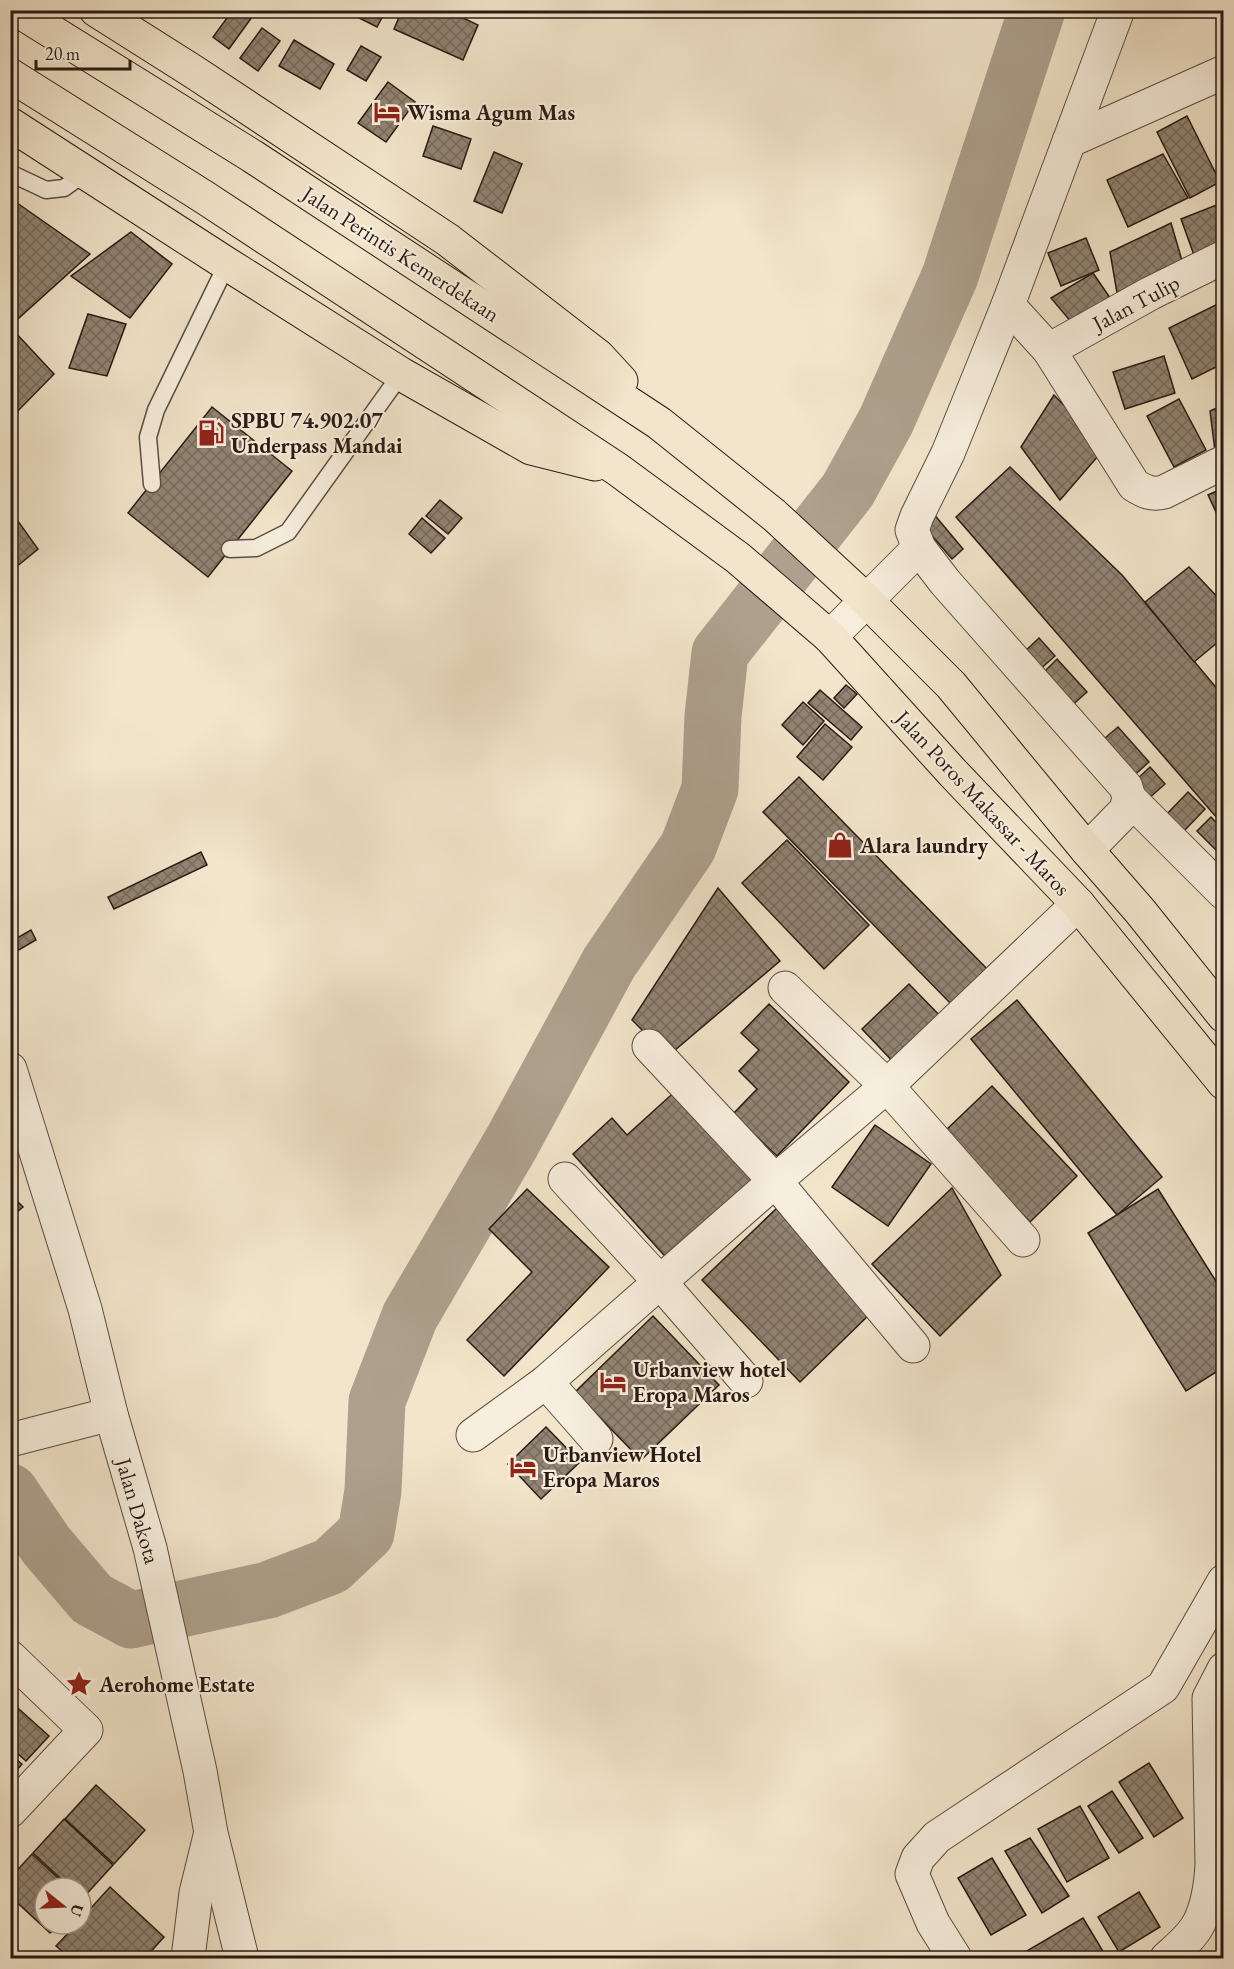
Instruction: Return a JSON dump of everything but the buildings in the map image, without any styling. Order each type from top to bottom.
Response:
[{"type":"highway","name":"Jalan Perintis Kemerdekaan","points":[[17,10],[252,156],[659,423],[774,515]]},
{"type":"highway","points":[[96,10],[448,240],[598,356],[659,423]]},
{"type":"highway","points":[[10,75],[204,197],[617,469]]},
{"type":"highway","points":[[10,124],[401,374],[531,448],[617,469]]},
{"type":"highway","name":"Jalan Poros Makassar - Maros","points":[[617,469],[738,558],[830,637],[953,773],[1078,904],[1224,1083]]},
{"type":"highway","name":"Jalan Poros Makassar - Maros","points":[[774,515],[866,600],[951,684],[1222,1012]]},
{"type":"street","points":[[1087,850],[1126,810],[1129,798],[1126,787],[945,582],[919,548],[912,530],[948,453],[1008,305],[1118,10]]},
{"type":"street","points":[[1069,141],[1224,72]]},
{"type":"street","name":"Jalan Tulip","points":[[1049,350],[1151,293],[1224,257]]},
{"type":"street","points":[[1008,305],[1049,350],[1134,485],[1143,492],[1154,494],[1164,492],[1224,462]]},
{"type":"street","points":[[830,637],[919,548]]},
{"type":"street","points":[[1129,798],[1224,893]]},
{"type":"street","points":[[473,1435],[546,1382],[887,1086],[1078,904]]},
{"type":"street","points":[[785,988],[887,1086],[1023,1240]]},
{"type":"street","points":[[649,1046],[775,1181],[913,1346]]},
{"type":"street","name":"Jalan Dakota","points":[[10,1069],[86,1309],[111,1414],[150,1548],[200,1771],[211,1833],[242,1959]]},
{"type":"street","points":[[565,1179],[660,1282],[746,1381]]},
{"type":"street","points":[[546,1382],[596,1439]]},
{"type":"street","points":[[10,1440],[111,1414]]},
{"type":"street","points":[[955,1959],[933,1923],[912,1874],[918,1858],[937,1837],[1163,1687],[1224,1581]]},
{"type":"street","points":[[10,1657],[86,1730],[10,1811]]},
{"type":"street","points":[[1167,1959],[1199,1923],[1210,1890],[1212,1864],[1209,1698],[1224,1669]]},
{"type":"street","points":[[1163,1687],[1209,1698]]},
{"type":"street","points":[[188,1959],[196,1893],[211,1833]]},
{"type":"lane","points":[[10,173],[46,190],[64,188],[86,172]]},
{"type":"lane","points":[[152,484],[148,437],[156,410],[227,264]]},
{"type":"lane","points":[[230,549],[256,548],[288,532],[401,374]]},
{"type":"waterway","points":[[10,1492],[46,1545],[92,1599],[131,1620],[268,1590],[331,1566],[366,1533],[373,1491],[377,1401],[410,1316],[512,1142],[609,963],[688,847],[710,789],[713,716],[720,653],[848,490],[886,421],[950,276],[1037,10]]},
{"type":"place","name":"Wisma Agum Mas","points":[[387,112]]},
{"type":"place","name":"SPBU 74.902.07 Underpass Mandai","points":[[211,433]]},
{"type":"place","name":"Alara laundry","points":[[840,845]]},
{"type":"place","name":"Urbanview hotel Eropa Maros","points":[[613,1382]]},
{"type":"place","name":"Urbanview Hotel Eropa Maros","points":[[523,1467]]},
{"type":"place","name":"Aerohome Estate","points":[[79,1684]]}]
